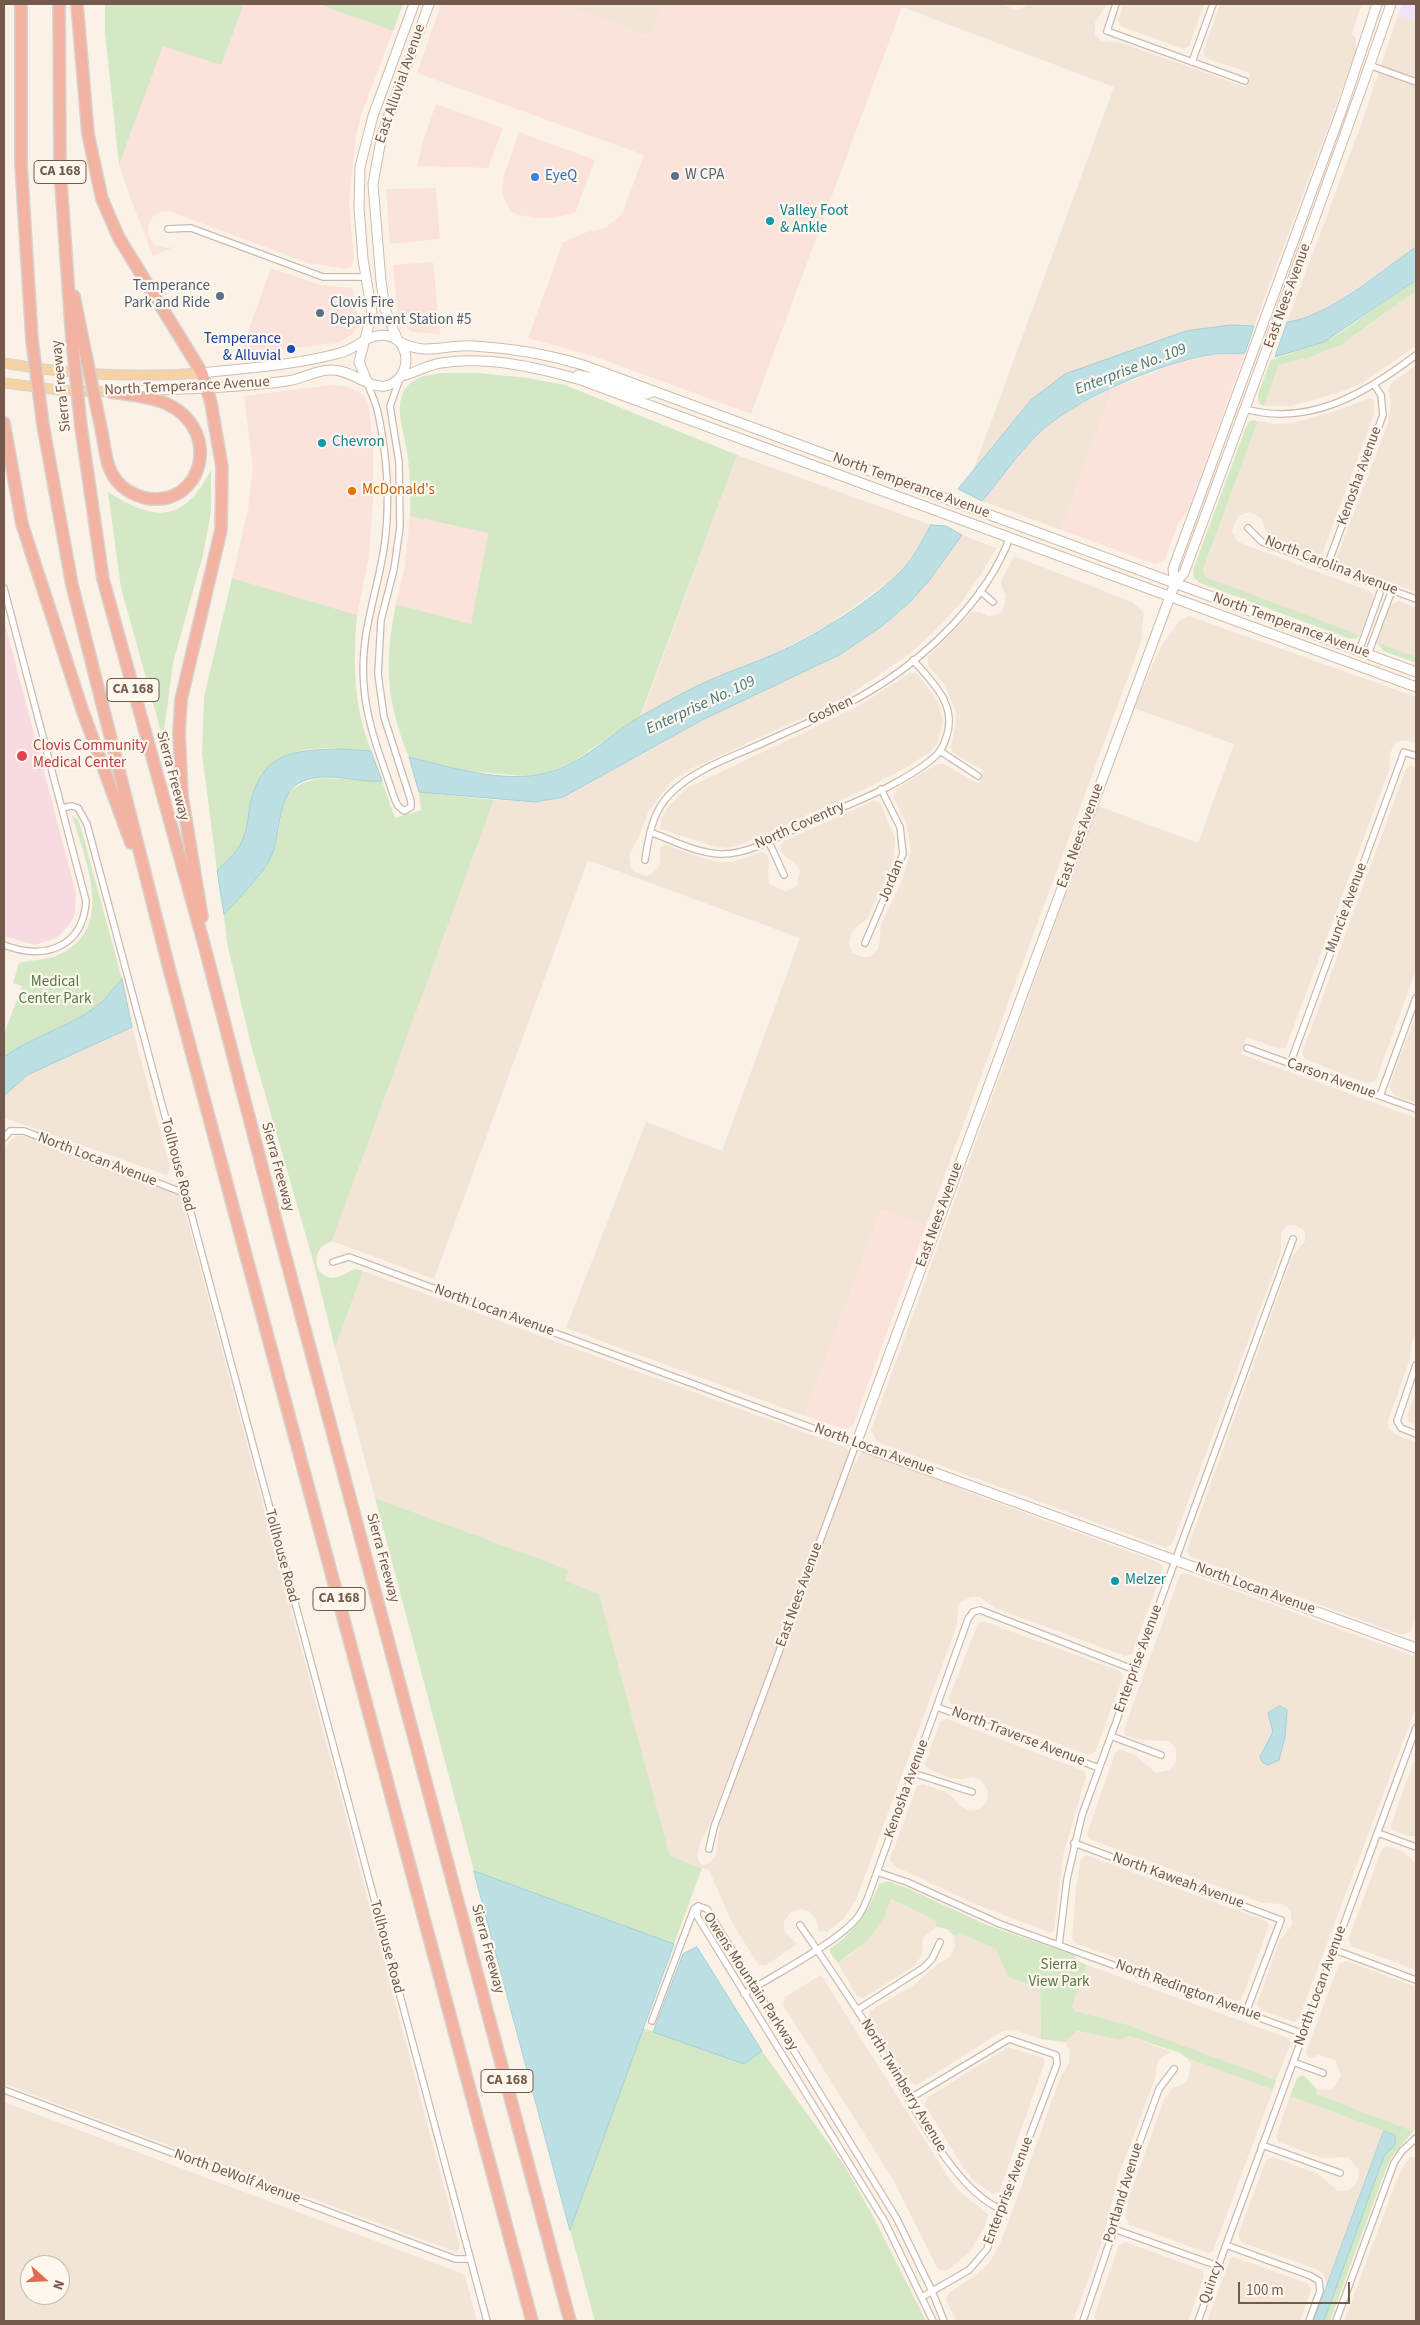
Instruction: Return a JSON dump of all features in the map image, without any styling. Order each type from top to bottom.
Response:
[{"type":"highway","name":"Sierra Freeway","points":[[21,4],[21,164],[32,340],[44,425],[72,586],[146,877],[532,2321]]},
{"type":"highway","name":"CA 168","points":[[60,4],[58,91],[64,248],[77,340]]},
{"type":"highway","points":[[77,4],[87,124],[93,163],[102,199],[119,238],[202,373],[207,387],[222,467],[221,530],[181,700],[179,733],[182,796],[200,902],[205,948]]},
{"type":"highway","name":"Sierra Freeway","points":[[77,340],[82,427],[103,579],[205,948],[281,1240],[570,2321]]},
{"type":"highway","points":[[77,340],[112,474],[121,485],[134,494],[158,499],[174,495],[188,484],[198,467],[201,450],[194,427],[185,416],[166,404],[110,392]]},
{"type":"highway","points":[[4,423],[22,524],[83,712],[130,840],[146,877]]},
{"type":"main road","name":"East Alluvial Avenue","points":[[365,340],[372,313],[365,277],[359,208],[363,153],[373,116],[414,4]]},
{"type":"main road","name":"East Alluvial Avenue","points":[[398,341],[386,309],[381,281],[374,184],[384,128],[429,4]]},
{"type":"main road","points":[[1369,65],[1366,56],[1379,4]]},
{"type":"main road","name":"East Nees Avenue","points":[[1175,583],[1174,566],[1379,4]]},
{"type":"main road","name":"East Nees Avenue","points":[[856,1444],[1170,596],[1175,583],[1184,573],[1245,409],[1338,157],[1391,4]]},
{"type":"main road","points":[[382,335],[398,341],[404,348],[406,358],[401,376],[396,382],[384,386],[367,381],[359,362],[365,340],[382,335]]},
{"type":"main road","name":"North Temperance Avenue","points":[[4,363],[85,375],[116,377],[202,373],[272,365],[339,354],[365,340]]},
{"type":"main road","name":"North Temperance Avenue","points":[[398,341],[428,351],[473,346],[550,356],[583,365],[1416,672]]},
{"type":"main road","name":"North Temperance Avenue","points":[[401,376],[432,365],[467,362],[524,365],[561,374],[1416,687]]},
{"type":"main road","name":"North Temperance Avenue","points":[[4,383],[59,390],[110,392],[289,381],[328,370],[346,372],[367,381]]},
{"type":"main road","points":[[561,374],[589,376],[643,394],[654,390]]},
{"type":"main road","name":"North Locan Avenue","points":[[856,1444],[1416,1647]]},
{"type":"street","points":[[1116,4],[1107,31],[1245,81]]},
{"type":"street","points":[[1192,62],[1213,4]]},
{"type":"street","points":[[1369,65],[1416,82]]},
{"type":"street","points":[[168,229],[191,228],[323,277],[365,277]]},
{"type":"street","points":[[1245,409],[1262,414],[1293,414],[1342,401],[1375,386],[1416,355]]},
{"type":"street","points":[[367,381],[378,411],[383,438],[387,500],[381,563],[364,641],[364,686],[367,714],[395,800],[400,809],[407,811],[411,807],[411,801],[384,717],[378,674],[381,620],[394,569],[400,527],[399,462],[390,406],[401,376]]},
{"type":"street","name":"Kenosha Avenue","points":[[1326,566],[1383,415],[1381,395],[1375,386]]},
{"type":"street","name":"North Carolina Avenue","points":[[1248,528],[1262,542],[1416,599]]},
{"type":"street","name":"Goshen","points":[[645,860],[650,832],[660,806],[670,793],[693,775],[836,710],[873,689],[913,660],[951,624],[980,591],[1000,561],[1010,537]]},
{"type":"street","points":[[1358,651],[1382,587]]},
{"type":"street","points":[[4,588],[85,894],[85,909],[80,925],[71,938],[50,950],[25,952],[4,945]]},
{"type":"street","points":[[1368,654],[1392,590]]},
{"type":"street","points":[[980,591],[993,602]]},
{"type":"street","points":[[913,660],[938,689],[948,705],[949,728],[946,740],[940,751],[978,776]]},
{"type":"street","name":"North Coventry","points":[[650,832],[698,850],[722,854],[746,850],[881,789],[921,767],[940,751]]},
{"type":"street","name":"Muncie Avenue","points":[[1290,1064],[1404,752],[1416,756]]},
{"type":"street","name":"Jordan","points":[[865,943],[903,854],[900,827],[881,789]]},
{"type":"street","name":"Tollhouse Road","points":[[62,808],[72,806],[78,808],[86,824],[487,2321]]},
{"type":"street","points":[[768,840],[784,875]]},
{"type":"street","points":[[1380,1096],[1416,998]]},
{"type":"street","name":"Carson Avenue","points":[[1247,1048],[1416,1110]]},
{"type":"street","name":"North Locan Avenue","points":[[4,1138],[10,1131],[24,1131],[184,1193]]},
{"type":"street","name":"Enterprise Avenue","points":[[1059,1945],[1067,1879],[1074,1843],[1099,1768],[1293,1239]]},
{"type":"street","name":"North Locan Avenue","points":[[333,1262],[349,1257],[856,1444]]},
{"type":"street","points":[[1416,1365],[1398,1417],[1398,1425],[1416,1434]]},
{"type":"street","name":"East Nees Avenue","points":[[709,1849],[718,1818],[856,1444]]},
{"type":"street","name":"Kenosha Avenue","points":[[744,1994],[845,1930],[858,1918],[877,1872],[968,1619],[973,1612],[980,1610],[1135,1670]]},
{"type":"street","name":"North Traverse Avenue","points":[[937,1707],[1099,1768]]},
{"type":"street","name":"North Locan Avenue","points":[[1226,2245],[1416,1728]]},
{"type":"street","points":[[1111,1736],[1161,1755]]},
{"type":"street","points":[[913,1772],[972,1792]]},
{"type":"street","points":[[1378,1833],[1416,1847]]},
{"type":"street","name":"North Kaweah Avenue","points":[[1074,1843],[1281,1920],[1246,2012]]},
{"type":"street","name":"North Redington Avenue","points":[[877,1872],[907,1882],[1000,1924],[1304,2034]]},
{"type":"street","points":[[652,2021],[690,1918],[694,1909],[698,1906]]},
{"type":"street","name":"Owens Mountain Parkway","points":[[933,2321],[885,2222],[697,1916],[698,1906],[707,1909],[897,2219],[932,2291],[944,2321]]},
{"type":"street","points":[[800,1925],[816,1949]]},
{"type":"street","points":[[857,2010],[924,1968],[932,1959],[940,1942]]},
{"type":"street","name":"North Twinberry Avenue","points":[[816,1949],[857,2010],[962,2181],[980,2198],[1003,2210]]},
{"type":"street","points":[[1334,1950],[1416,1980]]},
{"type":"street","name":"Enterprise Avenue","points":[[910,2099],[1008,2039],[1056,2055],[1056,2064],[993,2237],[978,2260],[959,2277],[922,2297]]},
{"type":"street","points":[[1294,2062],[1324,2073]]},
{"type":"street","name":"Portland Avenue","points":[[1083,2321],[1114,2229],[1121,2194],[1159,2089],[1174,2069]]},
{"type":"street","name":"North DeWolf Avenue","points":[[4,2090],[455,2259],[470,2259]]},
{"type":"street","points":[[1336,2321],[1394,2163],[1416,2140]]},
{"type":"street","points":[[1262,2145],[1340,2173]]},
{"type":"street","points":[[1114,2229],[1218,2266]]},
{"type":"street","points":[[1226,2245],[1311,2276],[1318,2281],[1320,2291],[1308,2321]]},
{"type":"street","name":"Quincy","points":[[1198,2321],[1226,2245]]},
{"type":"shaded area","points":[[244,4],[318,4],[393,31],[361,115],[356,136],[349,203],[354,261],[351,267],[346,269],[308,263],[169,211],[153,216],[149,223],[148,232],[151,240],[157,246],[174,247],[153,256],[130,197],[119,165],[163,45],[221,64]]},
{"type":"shaded area","points":[[441,4],[560,4],[649,37],[662,4],[893,4],[902,7],[751,414],[596,357],[528,338],[563,242],[587,232],[605,228],[622,214],[644,155],[417,73]]},
{"type":"shaded area","points":[[560,4],[662,4],[650,37]]},
{"type":"shaded area","points":[[894,4],[1003,4],[1015,10],[1021,9],[1028,4],[1107,4],[1095,23],[1095,35],[1102,41],[1122,43],[1245,87],[1250,73],[1206,58],[1203,52],[1220,4],[1362,4],[1352,33],[1356,38],[1356,52],[1254,326],[1231,325],[1031,400],[973,471],[1114,87]]},
{"type":"shaded area","points":[[1124,4],[1204,4],[1189,46],[1183,49],[1120,26],[1118,20]]},
{"type":"shaded area","points":[[1402,4],[1416,4],[1416,22],[1398,15]]},
{"type":"shaded area","points":[[1398,15],[1416,22],[1416,247],[1331,306],[1299,321],[1287,322],[1362,122]]},
{"type":"shaded area","points":[[436,104],[503,128],[488,168],[417,166],[423,141]]},
{"type":"shaded area","points":[[519,132],[595,160],[575,213],[552,218],[536,218],[519,215],[510,211],[502,194],[504,175]]},
{"type":"shaded area","points":[[436,188],[440,239],[390,244],[386,189]]},
{"type":"shaded area","points":[[433,262],[440,334],[412,332],[402,324],[398,317],[393,265]]},
{"type":"shaded area","points":[[271,268],[321,285],[351,288],[353,290],[357,327],[353,334],[338,343],[240,354]]},
{"type":"shaded area","points":[[1416,291],[1416,346],[1362,383],[1338,393],[1291,406],[1264,406],[1279,365],[1326,351],[1353,337]]},
{"type":"shaded area","points":[[1245,353],[1189,508],[1178,524],[1165,560],[1155,564],[1061,530],[1113,388],[1180,362],[1215,354]]},
{"type":"shaded area","points":[[1416,365],[1416,589],[1413,591],[1341,564],[1337,557],[1388,423],[1391,404],[1388,390],[1393,382]]},
{"type":"shaded area","points":[[334,385],[349,387],[357,391],[364,396],[369,406],[373,448],[373,500],[369,557],[357,615],[232,578],[248,510],[253,467],[244,396]]},
{"type":"shaded area","points":[[1113,388],[1061,530],[982,501],[1036,435],[1065,412]]},
{"type":"shaded area","points":[[1369,398],[1374,400],[1374,414],[1323,552],[1317,555],[1276,540],[1266,531],[1261,518],[1249,512],[1238,516],[1232,531],[1237,541],[1243,544],[1373,594],[1373,599],[1360,635],[1205,578],[1203,571],[1258,421],[1274,424],[1293,423],[1339,410]]},
{"type":"shaded area","points":[[737,455],[931,525],[917,551],[905,567],[888,582],[828,625],[777,653],[709,680],[641,717]]},
{"type":"shaded area","points":[[410,516],[488,533],[471,624],[396,604],[405,565]]},
{"type":"shaded area","points":[[962,535],[996,548],[982,573],[962,601],[939,627],[909,654],[857,690],[824,708],[691,769],[673,780],[649,810],[639,837],[629,855],[631,868],[634,872],[646,876],[652,874],[660,865],[660,847],[664,844],[719,862],[733,862],[761,852],[767,854],[769,860],[768,877],[770,884],[784,891],[791,890],[797,885],[800,871],[797,865],[784,855],[780,847],[782,842],[873,801],[880,803],[895,838],[894,859],[868,918],[853,930],[849,941],[852,953],[863,957],[870,957],[879,948],[881,924],[902,880],[911,851],[906,823],[893,797],[896,789],[937,764],[944,764],[978,784],[984,771],[953,753],[951,747],[956,723],[955,708],[944,684],[928,665],[928,657],[972,612],[980,612],[988,616],[996,615],[1003,611],[1006,595],[1001,581],[1014,556],[1132,602],[1144,613],[1141,642],[926,1226],[881,1210],[805,1416],[566,1328],[646,1122],[722,1151],[800,938],[588,860],[434,1279],[332,1241],[494,800],[535,802],[563,797],[702,720],[839,655],[882,626],[910,602],[928,582]]},
{"type":"shaded area","points":[[1399,601],[1416,608],[1416,657],[1377,642],[1391,605]]},
{"type":"shaded area","points":[[1189,616],[1416,697],[1416,743],[1403,740],[1396,742],[1390,754],[1389,770],[1286,1047],[1279,1049],[1247,1037],[1241,1054],[1416,1118],[1416,1336],[1412,1341],[1410,1359],[1388,1421],[1388,1427],[1396,1435],[1416,1442],[1416,1617],[1411,1631],[1402,1635],[1191,1557],[1187,1550],[1292,1257],[1305,1241],[1305,1231],[1297,1226],[1288,1225],[1281,1233],[1281,1253],[1172,1544],[1166,1548],[877,1442],[871,1430],[1098,806],[1198,843],[1234,744],[1134,708],[1160,648],[1180,620]]},
{"type":"shaded area","name":"Clovis Community Medical Center","points":[[4,620],[76,893],[75,914],[71,923],[58,937],[35,945],[4,936]]},
{"type":"shaded area","points":[[910,673],[917,673],[938,701],[943,722],[938,741],[932,750],[909,766],[863,790],[740,845],[726,848],[713,846],[661,829],[661,819],[668,807],[687,788],[857,707]]},
{"type":"shaded area","points":[[1411,765],[1416,767],[1416,970],[1376,1080],[1368,1084],[1305,1059],[1302,1053],[1406,769]]},
{"type":"shaded area","points":[[1416,1014],[1416,1103],[1394,1095],[1389,1087]]},
{"type":"shaded area","points":[[132,1027],[170,1167],[166,1175],[5,1118],[4,1121],[4,1096],[27,1075]]},
{"type":"shaded area","points":[[16,1136],[25,1136],[181,1196],[460,2247],[456,2252],[4,2084],[4,1147]]},
{"type":"shaded area","points":[[881,1210],[926,1226],[853,1425],[846,1430],[805,1416]]},
{"type":"shaded area","points":[[363,1271],[847,1448],[849,1452],[814,1548],[710,1824],[700,1843],[697,1856],[699,1862],[703,1865],[709,1863],[716,1855],[720,1824],[740,1766],[842,1491],[861,1452],[864,1451],[943,1479],[960,1489],[1160,1563],[1163,1569],[1132,1654],[1125,1656],[995,1608],[980,1597],[971,1597],[961,1602],[958,1607],[957,1625],[856,1900],[843,1919],[827,1932],[819,1931],[816,1919],[809,1911],[801,1909],[791,1912],[784,1922],[784,1931],[797,1944],[765,1966],[758,1964],[734,1926],[709,1870],[670,1857],[599,1594],[564,1581],[568,1570],[375,1498],[335,1348]]},
{"type":"shaded area","points":[[1416,1391],[1416,1425],[1409,1422],[1407,1416]]},
{"type":"shaded area","points":[[1186,1573],[1416,1657],[1416,1707],[1299,2018],[1294,2022],[1261,2010],[1257,2004],[1280,1940],[1292,1925],[1291,1912],[1287,1907],[1282,1904],[1263,1903],[1089,1839],[1087,1834],[1115,1753],[1119,1749],[1135,1755],[1156,1773],[1170,1770],[1176,1762],[1176,1749],[1169,1741],[1141,1740],[1125,1735],[1124,1729],[1180,1575]]},
{"type":"shaded area","points":[[983,1621],[1120,1671],[1123,1677],[1095,1752],[1089,1755],[951,1704],[949,1698],[978,1623]]},
{"type":"shaded area","points":[[947,1719],[1084,1771],[1086,1776],[1063,1856],[1054,1930],[1051,1933],[980,1906],[894,1866],[890,1859],[917,1786],[923,1784],[943,1791],[950,1795],[960,1806],[970,1811],[979,1809],[987,1802],[988,1791],[981,1780],[972,1777],[962,1779],[950,1778],[928,1769],[925,1764],[940,1722]]},
{"type":"shaded area","points":[[1416,1755],[1416,1836],[1408,1836],[1392,1830],[1391,1825]]},
{"type":"shaded area","points":[[1388,1846],[1404,1852],[1416,1864],[1416,1970],[1351,1946],[1348,1939],[1382,1849]]},
{"type":"shaded area","points":[[1086,1855],[1266,1921],[1269,1926],[1242,1998],[1236,2001],[1077,1944],[1072,1939],[1076,1888],[1081,1859]]},
{"type":"shaded area","points":[[891,1899],[935,1920],[936,1927],[923,1938],[922,1955],[914,1966],[863,1998],[857,1996],[838,1963],[852,1954],[884,1918]]},
{"type":"shaded area","points":[[960,1933],[996,1949],[1008,1977],[1040,1988],[1041,2039],[1014,2030],[1003,2031],[917,2085],[910,2083],[869,2018],[870,2011],[915,1984],[938,1964],[950,1957],[955,1947],[954,1936]]},
{"type":"shaded area","points":[[1347,1961],[1416,1987],[1416,2127],[1413,2131],[1316,2094],[1317,2089],[1330,2090],[1334,2087],[1341,2075],[1335,2060],[1318,2055],[1309,2059],[1306,2052],[1339,1964]]},
{"type":"shaded area","points":[[1087,1965],[1288,2038],[1291,2043],[1276,2080],[1125,2024],[1075,2011],[1072,2006]]},
{"type":"shaded area","points":[[821,1975],[950,2180],[959,2191],[988,2214],[984,2228],[969,2253],[946,2271],[938,2269],[894,2181],[783,2005],[785,1997]]},
{"type":"shaded area","points":[[1076,2031],[1120,2040],[1129,2036],[1171,2052],[1161,2057],[1157,2063],[1155,2079],[1118,2177],[1103,2239],[1073,2321],[956,2321],[946,2299],[949,2293],[979,2273],[991,2260],[1001,2242],[1061,2076],[1069,2063],[1070,2051],[1065,2042]]},
{"type":"shaded area","points":[[1008,2047],[1043,2058],[1045,2062],[999,2192],[993,2194],[974,2181],[963,2167],[925,2105],[927,2098]]},
{"type":"shaded area","points":[[1187,2058],[1273,2090],[1213,2251],[1208,2253],[1130,2225],[1126,2218],[1129,2197],[1165,2097],[1173,2088],[1184,2084],[1188,2079],[1191,2064]]},
{"type":"shaded area","points":[[1290,2096],[1384,2131],[1327,2286],[1323,2274],[1316,2269],[1241,2242],[1238,2235],[1266,2160],[1273,2157],[1318,2174],[1338,2191],[1350,2190],[1358,2181],[1359,2170],[1348,2157],[1323,2158],[1278,2142],[1276,2136]]},
{"type":"shaded area","points":[[4,2102],[461,2273],[465,2276],[477,2321],[4,2321]]},
{"type":"shaded area","points":[[1410,2157],[1416,2157],[1416,2321],[1344,2321],[1401,2169]]},
{"type":"shaded area","points":[[1125,2242],[1202,2270],[1204,2276],[1188,2321],[1096,2320],[1094,2316],[1119,2245]]},
{"type":"shaded area","points":[[1234,2257],[1309,2284],[1311,2290],[1300,2321],[1207,2321],[1230,2259]]},
{"type":"green space","points":[[105,4],[244,4],[221,65],[163,46],[119,165],[105,33]]},
{"type":"green space","points":[[318,4],[403,4],[393,31]]},
{"type":"green space","points":[[1416,280],[1416,291],[1341,345],[1310,357],[1279,365],[1264,406],[1259,403],[1258,394],[1271,360],[1324,342],[1337,335]]},
{"type":"green space","points":[[439,373],[479,373],[528,378],[565,385],[737,455],[640,717],[572,762],[547,773],[524,776],[468,771],[409,757],[401,737],[389,682],[390,644],[396,604],[471,624],[488,533],[410,516],[409,472],[401,419],[401,400],[403,392],[417,379]]},
{"type":"green space","points":[[1253,420],[1258,421],[1203,570],[1205,577],[1360,635],[1357,638],[1350,639],[1200,583],[1194,578],[1193,570],[1246,427]]},
{"type":"green space","points":[[211,470],[211,512],[203,555],[173,663],[163,739],[121,588],[108,492],[140,509],[167,512],[179,508],[190,500],[201,487]]},
{"type":"green space","points":[[232,578],[357,615],[356,684],[361,717],[371,751],[333,748],[298,751],[283,757],[269,766],[259,780],[251,800],[247,827],[241,843],[217,870],[202,754],[204,697]]},
{"type":"green space","points":[[1377,642],[1416,657],[1416,663],[1383,651]]},
{"type":"green space","points":[[323,778],[382,781],[395,818],[421,810],[419,792],[494,800],[332,1241],[323,1246],[318,1253],[317,1266],[319,1271],[329,1277],[338,1277],[356,1269],[363,1271],[335,1348],[314,1264],[251,1045],[227,943],[224,915],[266,866],[276,844],[283,807],[287,797],[294,789],[305,782]]},
{"type":"green space","name":"Medical Center Park","points":[[72,815],[78,820],[81,828],[122,979],[102,1002],[79,1018],[28,1042],[4,1057],[4,1034],[22,986],[13,983],[19,963],[50,958],[60,954],[77,942],[88,927],[92,910],[92,891],[89,871]]},
{"type":"green space","points":[[375,1498],[569,1570],[565,1581],[599,1594],[670,1856],[702,1868],[674,1944],[474,1871]]},
{"type":"green space","name":"Sierra View Park","points":[[888,1881],[987,1925],[1074,1955],[1078,1961],[1087,1965],[1072,2006],[1075,2011],[1125,2024],[1276,2080],[1273,2090],[1187,2058],[1180,2053],[1129,2036],[1120,2040],[1077,2031],[1065,2042],[1041,2039],[1040,1988],[1008,1977],[996,1949],[960,1933],[954,1936],[947,1929],[936,1927],[935,1920],[891,1899],[884,1918],[868,1940],[838,1963],[830,1953],[830,1949],[860,1921],[879,1884]]},
{"type":"green space","points":[[643,2028],[744,2064],[762,2051],[844,2165],[872,2214],[926,2321],[595,2321],[570,2230]]},
{"type":"green space","points":[[1303,2075],[1317,2089],[1316,2094],[1413,2131],[1391,2158],[1386,2169],[1330,2321],[1324,2321],[1384,2156],[1395,2145],[1395,2135],[1290,2096],[1297,2078]]},
{"type":"water","points":[[1416,247],[1416,280],[1324,342],[1275,357],[1287,322],[1303,319],[1336,303]]},
{"type":"water","name":"Enterprise No. 109","points":[[1231,325],[1254,326],[1245,353],[1214,354],[1194,358],[1119,384],[1094,396],[1051,422],[1015,460],[982,501],[958,489],[1031,400],[1065,374],[1186,331]]},
{"type":"water","name":"Enterprise No. 109","points":[[931,525],[946,526],[962,535],[928,582],[910,602],[882,626],[839,655],[702,720],[563,797],[535,802],[419,792],[409,757],[477,773],[513,777],[546,773],[572,763],[643,715],[710,680],[769,657],[793,645],[862,604],[905,567]]},
{"type":"water","points":[[341,749],[371,751],[382,781],[322,777],[303,781],[294,787],[283,804],[274,849],[270,859],[255,881],[224,915],[217,870],[228,860],[242,841],[247,826],[251,800],[257,783],[265,771],[274,762],[296,752]]},
{"type":"water","points":[[122,979],[132,1027],[27,1075],[4,1096],[4,1057],[28,1042],[79,1018],[102,1002]]},
{"type":"water","points":[[1280,1706],[1287,1710],[1285,1737],[1279,1760],[1268,1765],[1263,1763],[1260,1757],[1273,1732],[1268,1713]]},
{"type":"water","points":[[474,1871],[674,1944],[570,2230]]},
{"type":"water","points":[[697,1947],[762,2051],[744,2064],[653,2032],[683,1954]]},
{"type":"water","points":[[1384,2131],[1395,2135],[1395,2145],[1384,2156],[1324,2321],[1314,2321]]},
{"type":"place","name":"W CPA","points":[[675,176]]},
{"type":"place","name":"EyeQ","points":[[535,177]]},
{"type":"place","name":"Valley Foot & Ankle","points":[[770,221]]},
{"type":"place","name":"Temperance Park and Ride","points":[[220,296]]},
{"type":"place","name":"Clovis Fire Department Station #5","points":[[320,313]]},
{"type":"place","name":"Temperance & Alluvial","points":[[291,349]]},
{"type":"place","name":"Chevron","points":[[322,443]]},
{"type":"place","name":"McDonald's","points":[[352,491]]},
{"type":"place","name":"Clovis Community Medical Center","points":[[22,756]]},
{"type":"place","name":"Melzer","points":[[1115,1581]]}]
